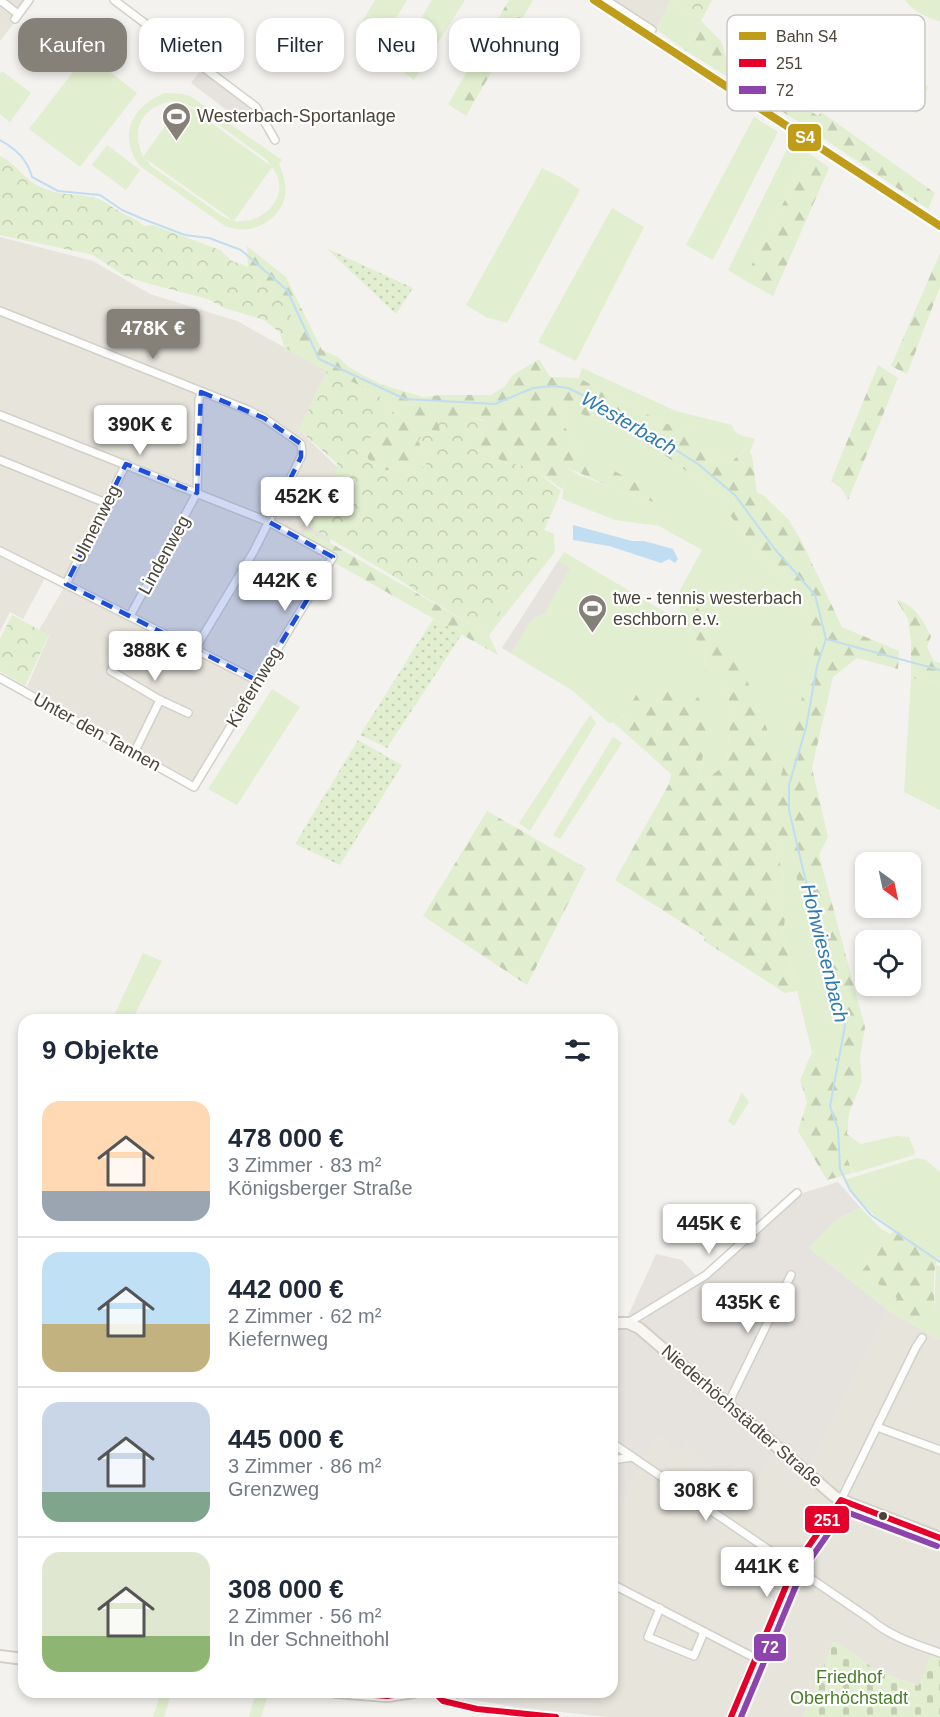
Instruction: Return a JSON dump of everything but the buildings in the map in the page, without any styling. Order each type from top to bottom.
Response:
[{"type":"street","points":[[0,0],[16,16],[29,0]]},
{"type":"street","points":[[114,0],[256,107],[275,140]]},
{"type":"street","points":[[606,0],[652,30]]},
{"type":"street","points":[[0,311],[256,414],[301,444],[302,453],[269,522],[195,649]]},
{"type":"street","points":[[197,492],[201,392]]},
{"type":"street","points":[[0,415],[269,522]]},
{"type":"street","points":[[0,460],[106,503]]},
{"type":"street","name":"Ulmenweg","points":[[66,584],[126,464]]},
{"type":"street","name":"Lindenweg","points":[[130,616],[197,492]]},
{"type":"street","name":"Kiefernweg","points":[[194,787],[333,556],[269,522]]},
{"type":"street","points":[[0,550],[258,681]]},
{"type":"street","points":[[122,651],[111,671],[160,700],[188,713]]},
{"type":"street","name":"Unter den Tannen","points":[[0,678],[194,787]]},
{"type":"street","points":[[134,753],[160,700]]},
{"type":"street","points":[[618,1323],[628,1323],[706,1275],[796,1193]]},
{"type":"street","points":[[728,1404],[791,1275]]},
{"type":"street","name":"Niederhöchstädter Straße","points":[[628,1323],[639,1328],[841,1500],[940,1538]]},
{"type":"street","points":[[731,1717],[794,1567],[841,1500],[922,1338]]},
{"type":"street","points":[[878,1427],[940,1450]]},
{"type":"street","points":[[618,1447],[893,1636],[940,1653]]},
{"type":"street","points":[[618,1459],[632,1457]]},
{"type":"street","points":[[618,1587],[755,1658]]},
{"type":"street","points":[[660,1608],[648,1637],[694,1656],[704,1632]]},
{"type":"street","points":[[0,1656],[18,1658]]},
{"type":"street","points":[[441,1698],[444,1701],[477,1709],[556,1717]]},
{"type":"street","points":[[451,1698],[456,1704]]},
{"type":"highlighted area","points":[[201,392],[264,418],[301,444],[301,457],[269,522],[333,557],[258,681],[66,584],[126,464],[197,493]]},
{"type":"shaded area","points":[[0,0],[32,0],[0,41]]},
{"type":"shaded area","points":[[599,0],[671,0],[653,35]]},
{"type":"shaded area","points":[[199,72],[204,72],[251,108],[241,121],[191,83]]},
{"type":"shaded area","points":[[0,237],[93,261],[150,294],[237,321],[327,371],[299,430],[338,468],[328,559],[194,781],[27,687],[49,636],[39,630],[65,586],[46,576],[23,619],[10,612],[0,631]]},
{"type":"shaded area","points":[[558,561],[570,568],[544,614],[533,618],[511,653],[502,648]]},
{"type":"shaded area","points":[[838,1182],[860,1207],[835,1221],[809,1248],[889,1311],[809,1466],[781,1443],[755,1477],[737,1463],[723,1478],[687,1445],[680,1453],[659,1436],[643,1457],[625,1500],[618,1496],[618,1329],[622,1329],[656,1254],[682,1260],[698,1278],[790,1197]]},
{"type":"shaded area","points":[[889,1311],[940,1340],[940,1657],[932,1654],[919,1686],[879,1672],[834,1641],[803,1717],[608,1717],[523,1708],[527,1698],[618,1698],[618,1496],[625,1499],[643,1456],[659,1436],[737,1463],[781,1443],[809,1465]]},
{"type":"shaded area","points":[[461,1698],[527,1698],[523,1708]]},
{"type":"green space","points":[[375,0],[407,0],[396,18],[364,18]]},
{"type":"green space","points":[[432,0],[465,0],[454,18],[449,18],[449,25],[437,44],[437,18],[421,18]]},
{"type":"green space","points":[[509,0],[533,0],[523,18],[498,18]]},
{"type":"green space","points":[[671,0],[712,0],[701,21],[670,2]]},
{"type":"green space","points":[[905,0],[940,0],[940,22],[916,11]]},
{"type":"green space","points":[[670,2],[701,21],[685,50],[656,29]]},
{"type":"green space","points":[[701,21],[721,41],[727,58],[727,77],[685,50]]},
{"type":"green space","points":[[2,71],[31,93],[10,122],[0,114],[0,74]]},
{"type":"green space","points":[[73,72],[110,72],[137,93],[80,167],[29,129]]},
{"type":"green space","points":[[404,72],[419,72],[414,80]]},
{"type":"green space","points":[[467,72],[491,72],[466,116],[448,104]]},
{"type":"green space","points":[[165,93],[190,96],[282,160],[279,164],[284,180],[285,196],[282,205],[270,220],[253,228],[234,229],[225,226],[140,166],[133,154],[129,133],[137,114],[154,99]],"holes":[[[171,101],[182,102],[143,157],[138,137],[141,121],[146,114],[161,104]],[[184,103],[195,108],[266,159],[271,166]],[[146,159],[231,220],[224,217],[151,166]],[[272,167],[278,177],[279,187],[272,206],[256,218],[234,221]]]},
{"type":"green space","points":[[781,111],[810,111],[818,116],[821,112],[935,193],[928,209]]},
{"type":"green space","points":[[754,117],[778,132],[713,260],[686,245]]},
{"type":"green space","points":[[791,141],[809,153],[744,280],[728,270]]},
{"type":"green space","points":[[107,145],[140,170],[126,190],[92,165]]},
{"type":"green space","points":[[809,153],[829,168],[773,296],[744,280]]},
{"type":"green space","points":[[0,156],[30,181],[48,190],[95,198],[144,226],[153,225],[220,250],[232,261],[251,268],[273,288],[298,329],[288,339],[264,320],[224,308],[208,299],[123,275],[93,255],[0,235]]},
{"type":"green space","points":[[542,168],[580,190],[507,323],[486,317],[466,305]]},
{"type":"green space","points":[[612,208],[644,227],[576,361],[538,342]]},
{"type":"green space","points":[[247,246],[286,277],[322,350],[338,357],[350,368],[380,384],[423,397],[491,395],[504,387],[513,375],[539,359],[550,377],[579,378],[654,418],[679,429],[698,431],[709,443],[709,453],[730,463],[748,447],[752,456],[757,493],[762,494],[788,519],[801,540],[842,627],[899,651],[898,669],[857,658],[833,677],[812,768],[828,837],[819,855],[865,1027],[860,1059],[862,1081],[849,1113],[847,1134],[861,1144],[846,1156],[853,1173],[827,1180],[798,1131],[807,1102],[800,1080],[812,1052],[827,1083],[843,1037],[814,929],[783,838],[777,854],[784,876],[775,900],[785,919],[783,933],[797,991],[785,993],[704,941],[705,937],[615,880],[669,784],[671,774],[613,722],[624,716],[639,690],[677,690],[697,696],[711,716],[697,785],[727,763],[731,706],[725,689],[715,673],[705,672],[704,648],[680,621],[680,590],[715,626],[746,678],[767,729],[779,783],[816,646],[805,604],[796,591],[766,562],[729,514],[723,498],[659,451],[615,427],[585,416],[570,406],[560,412],[563,424],[580,451],[646,489],[653,502],[568,468],[563,490],[533,468],[505,462],[470,447],[469,439],[482,434],[490,422],[468,416],[440,431],[421,447],[427,458],[426,467],[380,471],[368,459],[365,444],[395,413],[370,390],[337,377],[284,347],[280,333],[288,339],[251,268],[248,267]]},
{"type":"green space","points":[[326,248],[413,288],[396,314]]},
{"type":"green space","points":[[940,253],[940,287],[907,374],[891,366]]},
{"type":"green space","points":[[878,365],[898,378],[848,500],[842,489],[831,481]]},
{"type":"green space","points":[[582,368],[676,411],[732,425],[738,433],[755,439],[750,451],[747,447],[730,463],[709,453],[698,431],[679,429],[654,418],[579,378]]},
{"type":"green space","points":[[327,371],[373,392],[395,413],[392,428],[377,431],[365,444],[368,459],[380,471],[426,467],[427,458],[418,441],[428,430],[440,431],[438,423],[442,416],[468,416],[482,421],[491,421],[482,433],[469,439],[470,447],[505,462],[533,468],[561,491],[544,531],[540,555],[492,625],[448,609],[309,526],[336,474],[337,463],[299,430]]},
{"type":"green space","points":[[570,405],[585,416],[615,427],[659,451],[723,498],[729,514],[748,539],[766,562],[796,591],[805,604],[816,646],[779,785],[729,652],[715,626],[680,590],[702,550],[659,526],[615,520],[562,499],[567,468],[579,475],[652,502],[580,451],[563,424],[560,412]]},
{"type":"green space","points":[[520,520],[554,534],[555,552],[489,635],[410,588],[436,547]]},
{"type":"green space","points":[[306,529],[489,635],[498,655],[300,541]]},
{"type":"green space","name":"twe - tennis westerbach eschborn e.v.","points":[[564,552],[680,621],[704,648],[705,671],[715,673],[725,689],[731,706],[727,763],[697,786],[706,739],[677,690],[639,690],[624,716],[609,723],[573,691],[502,648]]},
{"type":"green space","points":[[896,599],[913,609],[931,636],[927,647],[934,661],[940,663],[940,682],[911,678],[911,641],[908,619]]},
{"type":"green space","points":[[12,615],[49,635],[25,686],[0,671],[0,639]]},
{"type":"green space","points":[[433,619],[462,634],[387,748],[360,735]]},
{"type":"green space","points":[[911,678],[940,682],[940,810],[904,792]]},
{"type":"green space","points":[[272,689],[300,707],[237,805],[208,789]]},
{"type":"green space","points":[[590,715],[596,723],[530,831],[519,823]]},
{"type":"green space","points":[[613,737],[622,743],[560,839],[553,835]]},
{"type":"green space","points":[[358,740],[402,765],[340,865],[295,844]]},
{"type":"green space","points":[[487,811],[586,868],[527,985],[423,916]]},
{"type":"green space","points":[[783,837],[814,929],[843,1037],[827,1084],[812,1052],[783,933],[785,919],[775,900],[784,876],[777,854]]},
{"type":"green space","points":[[143,953],[162,961],[135,1014],[115,1014]]},
{"type":"green space","points":[[742,1092],[749,1102],[734,1126],[728,1121]]},
{"type":"green space","points":[[896,1136],[909,1137],[914,1155],[854,1173],[846,1156],[861,1144]]},
{"type":"green space","points":[[917,1158],[926,1160],[940,1172],[940,1262],[875,1216],[844,1180]]},
{"type":"green space","points":[[860,1207],[880,1228],[890,1234],[862,1271],[898,1298],[894,1307],[934,1314],[936,1265],[940,1267],[940,1340],[889,1311],[809,1248],[835,1221]]},
{"type":"green space","points":[[898,1229],[921,1236],[938,1253],[934,1274],[934,1314],[925,1328],[894,1306],[897,1298],[862,1271],[890,1234]]},
{"type":"green space","name":"Friedhof Oberhöchstadt","points":[[834,1641],[879,1672],[918,1686],[932,1654],[940,1657],[940,1717],[803,1717]]},
{"type":"green space","points":[[159,1698],[170,1698],[164,1717],[153,1717]]},
{"type":"green space","points":[[254,1698],[267,1698],[261,1717],[249,1717]]},
{"type":"water","points":[[573,525],[673,549],[678,559],[675,563],[669,559],[661,563],[609,546],[573,540]]},
{"type":"waterway","name":"Westerbach","points":[[0,140],[20,155],[32,177],[58,191],[100,195],[122,210],[143,219],[185,235],[209,238],[241,250],[287,290],[319,359],[405,399],[495,404],[533,388],[554,386],[568,388],[605,406],[698,464],[735,495],[774,548],[815,595],[826,639],[940,670]]},
{"type":"waterway","name":"Hohwiesenbach","points":[[826,639],[817,666],[806,728],[789,785],[789,810],[805,878],[839,994],[845,1026],[830,1106],[838,1129],[840,1169],[850,1190],[871,1215],[940,1262]]},
{"type":"rail line","name":"S4","points":[[594,0],[727,87]]},
{"type":"rail line","name":"S4","points":[[764,111],[940,226]]},
{"type":"transit line","name":"251","points":[[731,1717],[794,1567],[841,1500],[940,1538]]},
{"type":"transit line","name":"72","points":[[741,1717],[802,1571],[844,1511],[937,1546]]},
{"type":"transit line","name":"251","points":[[440,1698],[443,1701],[477,1709],[556,1717]]},
{"type":"place","name":"Westerbach-Sportanlage","points":[[176,142]]},
{"type":"place","name":"twe - tennis westerbach eschborn e.v.","points":[[592,634]]}]
